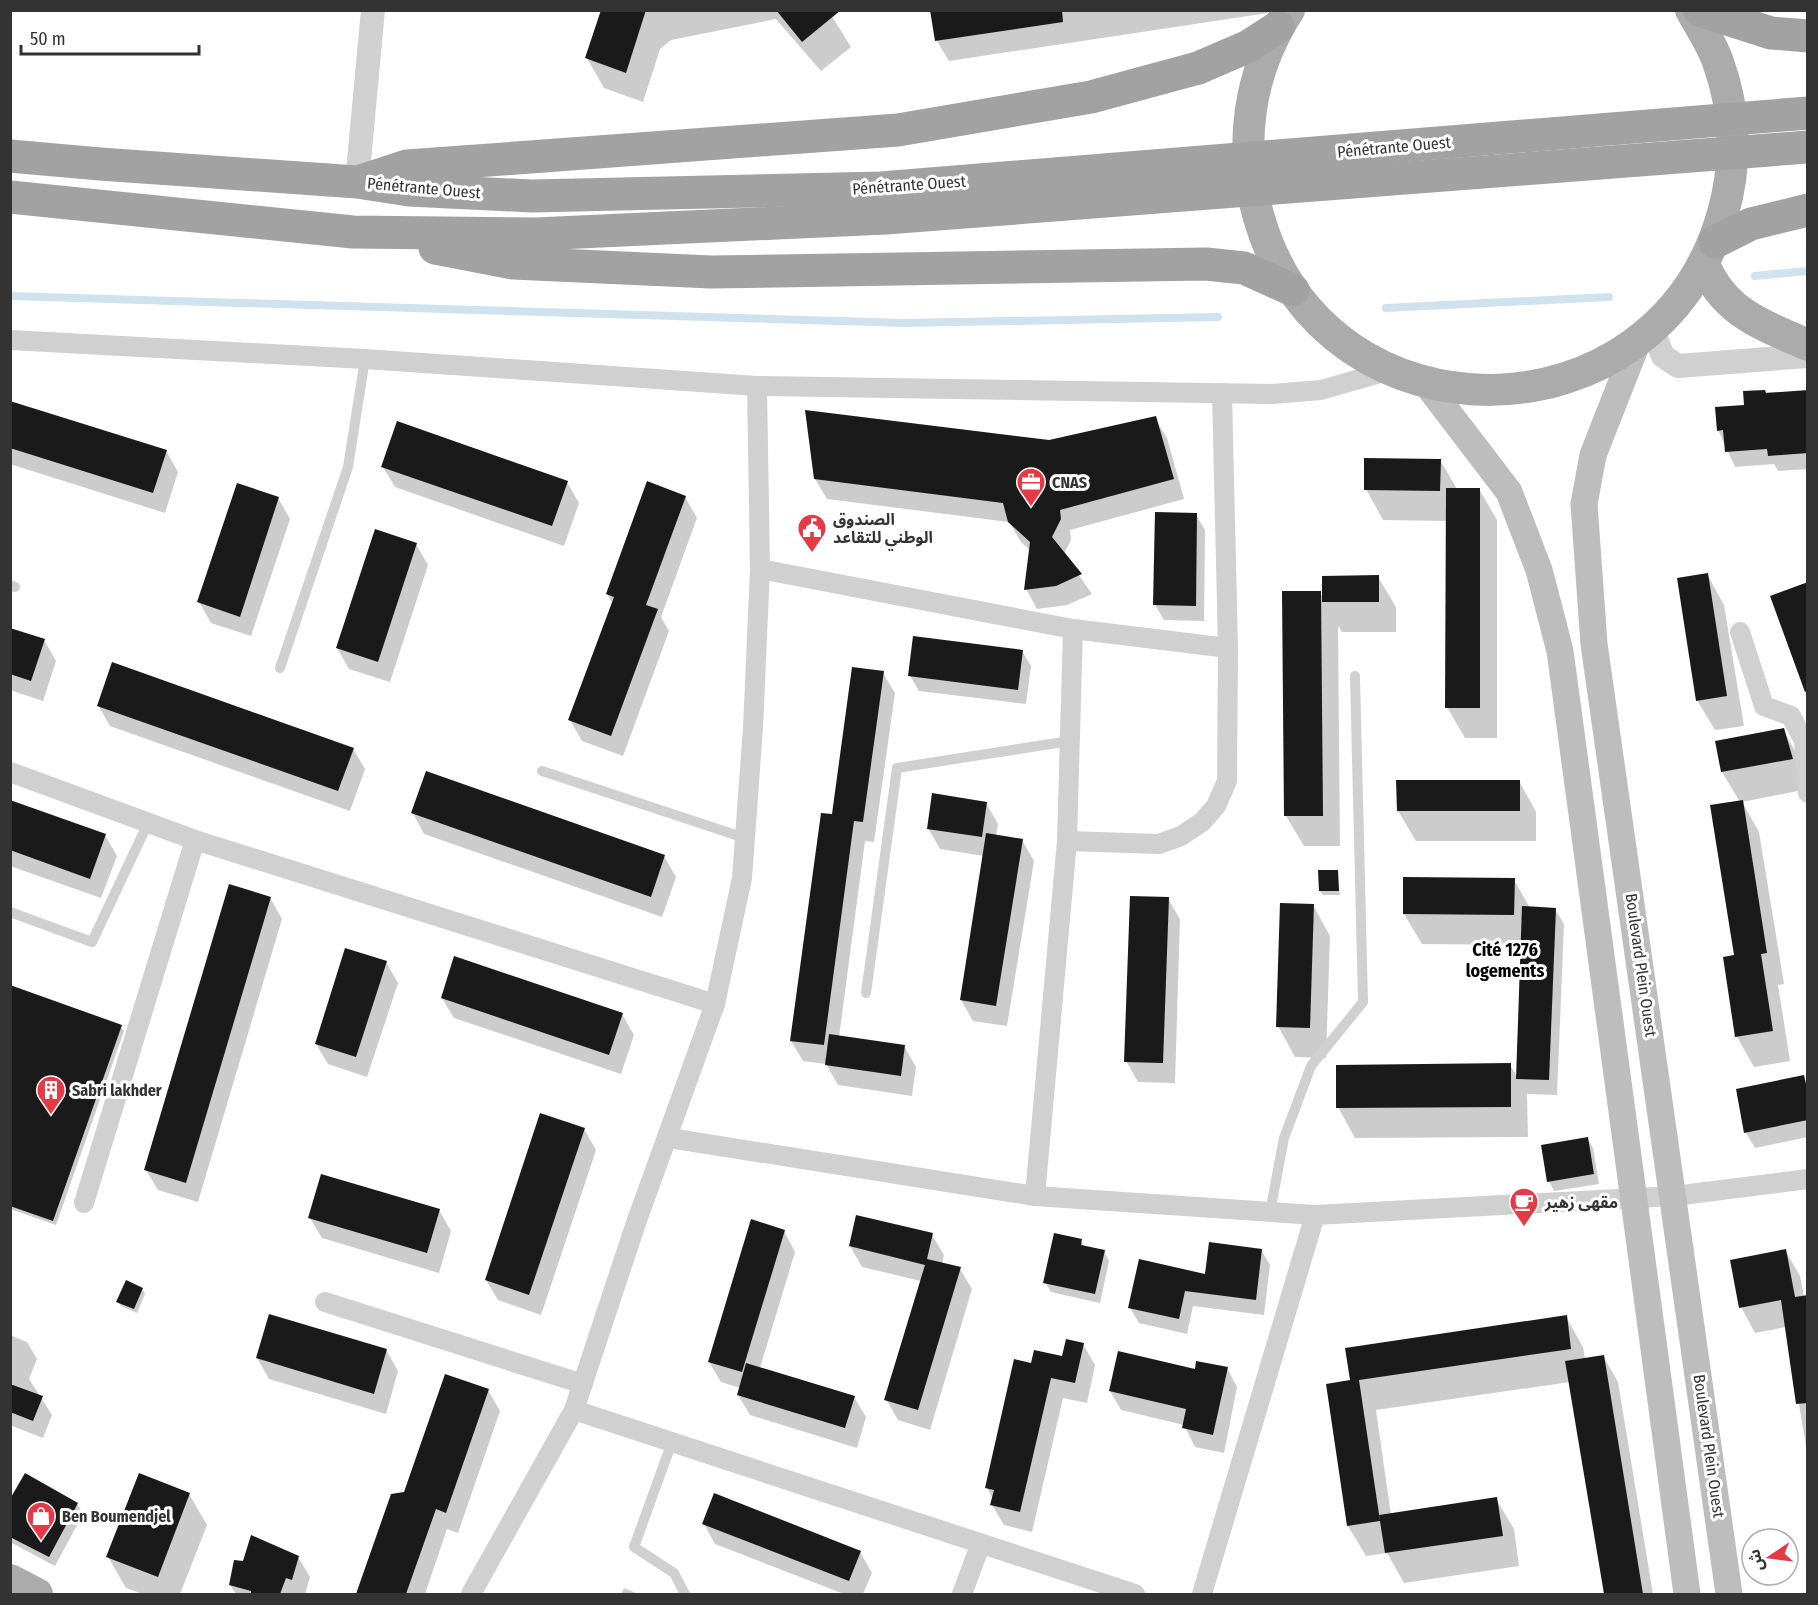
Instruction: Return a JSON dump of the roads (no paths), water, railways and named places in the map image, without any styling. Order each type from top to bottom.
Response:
[{"type":"highway","points":[[1699,10],[1771,33],[1808,36]]},
{"type":"highway","points":[[357,182],[407,166],[898,130],[1091,97],[1198,68],[1247,47],[1283,19]]},
{"type":"highway","name":"Pénétrante Ouest","points":[[10,156],[100,165],[357,182],[409,190],[532,196],[881,188],[1808,113]]},
{"type":"highway","name":"Pénétrante Ouest","points":[[10,197],[353,231],[536,234],[886,218],[1808,147]]},
{"type":"highway","points":[[1709,253],[1751,224],[1808,210]]},
{"type":"highway","points":[[353,231],[513,263],[711,272],[1206,264],[1244,268],[1293,290]]},
{"type":"main road","points":[[1283,19],[1257,78],[1248,144],[1251,189],[1266,242],[1293,290],[1321,322],[1347,345],[1391,370],[1425,382],[1480,391],[1536,387],[1589,371],[1645,336],[1684,296],[1709,253],[1731,182],[1732,121],[1718,61],[1691,10]]},
{"type":"main road","points":[[1709,253],[1716,289],[1735,309],[1808,345]]},
{"type":"main road","name":"Boulevard Plein Ouest","points":[[1645,336],[1593,454],[1584,504],[1594,644],[1729,1594]]},
{"type":"main road","points":[[1425,382],[1509,492],[1539,570],[1560,651],[1688,1594]]},
{"type":"main road","points":[[10,1580],[37,1594]]},
{"type":"street","points":[[357,182],[373,10]]},
{"type":"street","points":[[1645,336],[1663,357],[1678,366],[1808,356]]},
{"type":"street","points":[[10,340],[365,358],[758,386],[1272,394],[1321,390],[1391,370]]},
{"type":"street","points":[[471,1594],[574,1410],[636,1223],[669,1138],[715,1004],[742,878],[753,728],[760,569],[758,386]]},
{"type":"street","points":[[1067,842],[1159,844],[1181,836],[1202,822],[1216,806],[1227,781],[1228,648],[1222,393]]},
{"type":"street","points":[[760,569],[1073,629],[1228,648]]},
{"type":"street","points":[[1035,1196],[1067,842],[1073,629]]},
{"type":"street","points":[[1740,632],[1764,706],[1791,716],[1804,741],[1808,793]]},
{"type":"street","points":[[10,772],[195,840],[715,1004]]},
{"type":"street","points":[[84,1203],[195,840]]},
{"type":"street","points":[[669,1138],[1035,1196],[1315,1215],[1674,1196],[1808,1179]]},
{"type":"street","points":[[1202,1594],[1315,1215]]},
{"type":"street","points":[[325,1302],[583,1384]]},
{"type":"street","points":[[574,1410],[1135,1594]]},
{"type":"street","points":[[962,1594],[981,1544]]},
{"type":"lane","points":[[280,668],[348,467],[365,358]]},
{"type":"lane","points":[[1270,1212],[1284,1138],[1311,1066],[1363,1002],[1355,676]]},
{"type":"lane","points":[[866,993],[897,768],[1070,741]]},
{"type":"lane","points":[[542,771],[745,838]]},
{"type":"lane","points":[[10,912],[92,942],[148,823]]},
{"type":"lane","points":[[672,1442],[634,1547],[674,1573],[685,1594]]},
{"type":"waterway","points":[[1755,276],[1808,271]]},
{"type":"waterway","points":[[10,296],[906,323],[1218,317]]},
{"type":"waterway","points":[[1386,308],[1609,297]]},
{"type":"place","name":"CNAS","points":[[1031,508]]},
{"type":"place","name":"الصندوق الوطني للتقاعد","points":[[812,554]]},
{"type":"place","name":"Sabri lakhder","points":[[51,1116]]},
{"type":"place","name":"مقهى زهير","points":[[1524,1228]]},
{"type":"place","name":"Ben Boumendjel","points":[[41,1542]]},
{"type":"district","name":"Cité 1276 logements","points":[[1505,960]]}]
